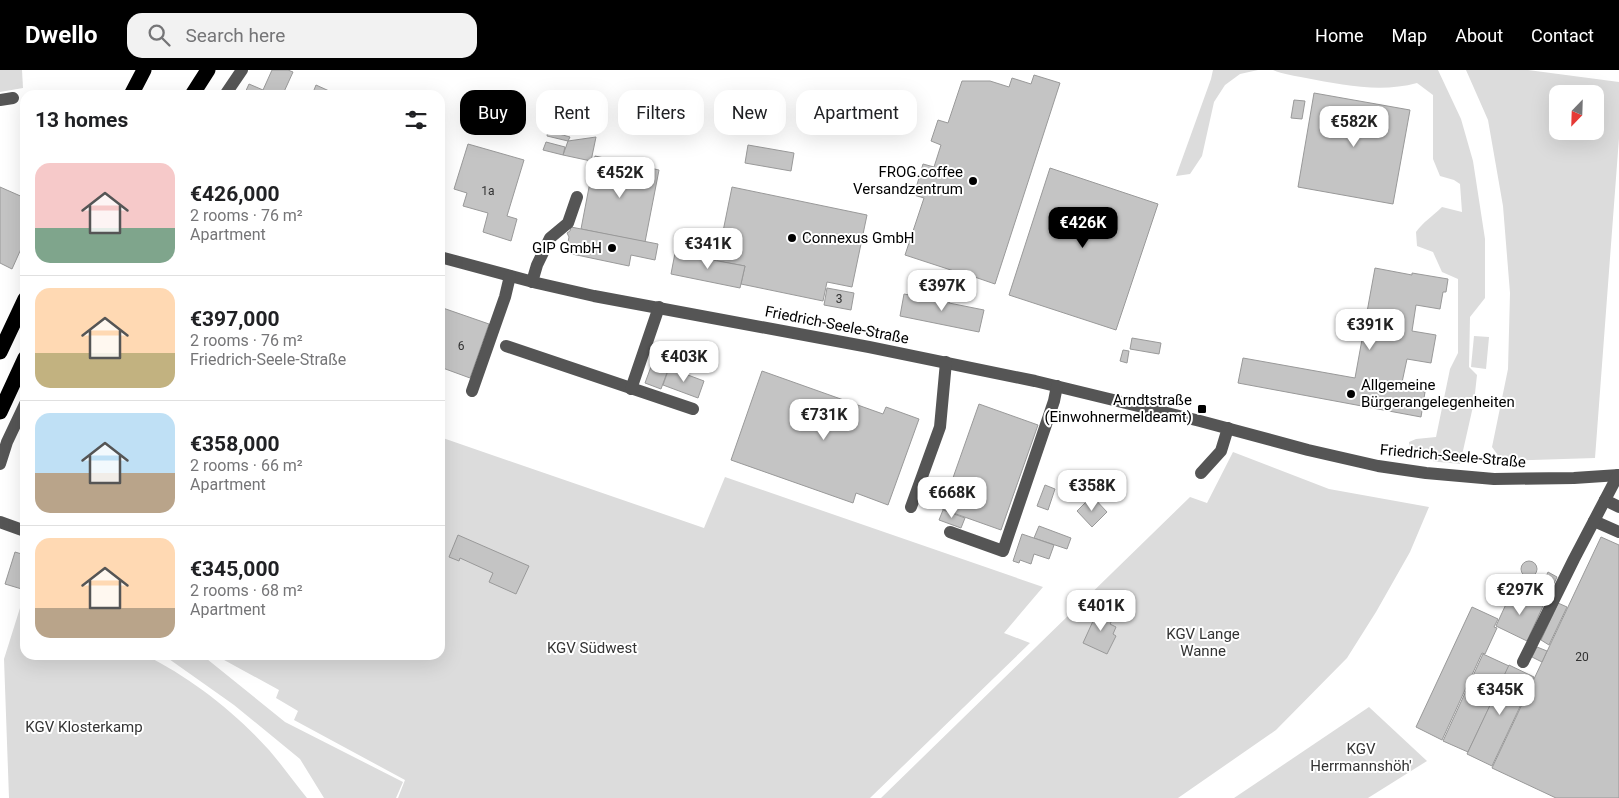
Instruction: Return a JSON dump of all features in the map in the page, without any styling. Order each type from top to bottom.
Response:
[{"type":"highway","points":[[134,90],[144,70]]},
{"type":"highway","points":[[195,90],[208,70]]},
{"type":"highway","points":[[0,352],[20,310]]},
{"type":"highway","points":[[0,412],[20,369]]},
{"type":"street","points":[[228,90],[242,70]]},
{"type":"street","points":[[0,100],[14,98]]},
{"type":"street","points":[[532,282],[537,265],[550,238],[568,223],[577,197]]},
{"type":"street","name":"Friedrich-Seele-Straße","points":[[445,258],[532,282],[594,296],[946,362],[1057,386],[1378,466],[1426,473],[1494,478],[1543,479],[1619,475]]},
{"type":"street","points":[[472,391],[505,298],[510,276]]},
{"type":"street","points":[[631,389],[659,308]]},
{"type":"street","points":[[506,346],[692,409]]},
{"type":"street","points":[[911,507],[940,427],[946,362]]},
{"type":"street","points":[[950,532],[1003,551],[1054,401],[1057,386]]},
{"type":"street","points":[[0,464],[20,423]]},
{"type":"street","points":[[1201,473],[1220,451],[1228,428]]},
{"type":"street","points":[[1523,662],[1619,475]]},
{"type":"street","points":[[1605,500],[1619,507]]},
{"type":"street","points":[[1594,521],[1619,532]]},
{"type":"street","points":[[0,522],[20,529]]},
{"type":"green space","points":[[0,70],[22,70],[23,88],[0,92]]},
{"type":"green space","points":[[1213,70],[1258,70],[1240,74],[1225,85],[1214,102],[1202,156],[1190,174],[1176,176],[1211,79]]},
{"type":"green space","points":[[1273,70],[1438,70],[1461,119],[1473,161],[1485,239],[1485,298],[1470,317],[1469,367],[1477,375],[1474,402],[1460,464],[1420,458],[1410,449],[1409,442],[1416,439],[1436,437],[1450,369],[1458,353],[1458,279],[1442,272],[1433,252],[1417,246],[1416,232],[1442,207],[1462,212],[1460,184],[1440,176],[1433,159],[1433,95],[1417,83],[1376,88],[1361,87],[1320,81]]},
{"type":"green space","points":[[1466,70],[1528,70],[1619,82],[1619,138],[1595,458],[1502,461],[1492,447],[1508,369],[1510,293],[1503,206],[1488,120]]},
{"type":"green space","points":[[1474,336],[1489,337],[1486,369],[1471,367]]},
{"type":"green space","name":"KGV Südwest","points":[[445,439],[704,528],[725,477],[1043,587],[1004,633],[1030,643],[870,798],[398,798],[405,780],[294,720],[298,711],[276,698],[279,690],[224,660],[445,660]]},
{"type":"green space","name":"KGV Lange Wanne","points":[[1233,452],[1329,489],[1429,507],[1410,552],[1347,658],[1276,730],[1178,798],[881,798],[1190,497],[1207,503]]},
{"type":"green space","name":"KGV Klosterkamp","points":[[20,608],[20,660],[154,660],[179,674],[227,709],[269,750],[307,798],[9,798],[4,659]]},
{"type":"green space","points":[[170,660],[208,660],[285,722],[403,782],[396,798],[324,798],[300,759],[234,705]]},
{"type":"green space","name":"KGV Herrmannshöh'","points":[[1369,707],[1427,761],[1368,798],[1234,798]]},
{"type":"building","points":[[272,70],[288,70],[293,72],[285,90],[263,90]]},
{"type":"building","name":"FROG.coffee Versandzentrum","points":[[1034,75],[1060,83],[995,284],[963,273],[961,280],[953,285],[951,295],[941,292],[939,288],[956,277],[957,272],[905,255],[924,198],[914,195],[923,164],[934,167],[941,145],[931,141],[938,120],[948,123],[962,81],[990,81],[1009,87],[1012,78],[1031,84]]},
{"type":"building","points":[[249,84],[263,90],[246,90]]},
{"type":"building","points":[[316,85],[327,90],[314,90]]},
{"type":"building","points":[[1314,93],[1410,110],[1393,204],[1298,187]]},
{"type":"building","points":[[1294,100],[1305,101],[1302,119],[1291,118]]},
{"type":"building","points":[[563,135],[570,137],[568,141],[547,136]]},
{"type":"building","points":[[596,137],[591,161],[563,155],[568,141]]},
{"type":"building","points":[[546,142],[565,147],[563,155],[543,150]]},
{"type":"building","points":[[468,144],[524,160],[507,216],[517,219],[511,241],[483,232],[488,213],[463,206],[467,193],[454,189]]},
{"type":"building","points":[[748,145],[794,153],[791,171],[745,163]]},
{"type":"building","points":[[595,156],[659,170],[645,242],[581,229]]},
{"type":"building","points":[[1050,168],[1158,204],[1116,330],[1009,295]]},
{"type":"building","points":[[0,187],[20,196],[20,251],[12,269],[0,263]]},
{"type":"building","name":"Connexus GmbH","points":[[732,187],[867,215],[852,287],[827,282],[823,301],[741,284],[745,266],[717,261]]},
{"type":"building","name":"GIP GmbH","points":[[571,227],[658,244],[655,260],[631,255],[629,266],[572,254],[573,252],[566,251],[569,237],[567,233]]},
{"type":"building","points":[[675,253],[745,266],[740,288],[671,274]]},
{"type":"building","points":[[1375,268],[1448,279],[1440,309],[1416,305],[1412,331],[1436,335],[1431,363],[1407,359],[1401,387],[1425,392],[1421,417],[1238,383],[1243,358],[1355,378]]},
{"type":"building","points":[[827,288],[854,293],[851,310],[824,305]]},
{"type":"building","points":[[941,292],[951,295],[949,303],[984,310],[979,332],[900,316],[904,294],[939,301]]},
{"type":"building","points":[[445,309],[489,324],[470,378],[445,369]]},
{"type":"building","points":[[1132,338],[1161,343],[1159,354],[1130,349]]},
{"type":"building","points":[[1123,350],[1129,351],[1127,363],[1120,361]]},
{"type":"building","points":[[652,364],[668,370],[661,389],[645,383]]},
{"type":"building","points":[[669,368],[704,381],[698,398],[663,385]]},
{"type":"building","points":[[762,371],[883,414],[886,407],[919,419],[888,505],[856,493],[853,503],[731,460]]},
{"type":"building","points":[[979,404],[1038,425],[1001,530],[942,509]]},
{"type":"building","points":[[1045,485],[1055,489],[1048,510],[1037,506]]},
{"type":"building","points":[[1092,496],[1107,512],[1092,527],[1077,511]]},
{"type":"building","points":[[943,510],[965,518],[961,528],[939,520]]},
{"type":"building","points":[[1039,526],[1071,538],[1067,549],[1034,538]]},
{"type":"building","points":[[1022,534],[1054,545],[1049,559],[1034,554],[1031,564],[1020,560],[1019,563],[1013,561]]},
{"type":"building","points":[[458,535],[529,566],[516,594],[489,582],[493,573],[460,558],[459,561],[449,557]]},
{"type":"building","points":[[1601,537],[1619,545],[1619,798],[1556,798],[1492,768]]},
{"type":"building","points":[[15,552],[20,554],[20,588],[5,584]]},
{"type":"building","points":[[1529,561],[1535,563],[1537,569],[1535,575],[1529,577],[1523,575],[1521,569],[1523,563]]},
{"type":"building","points":[[1548,572],[1557,577],[1551,590],[1542,586]]},
{"type":"building","points":[[1512,591],[1543,606],[1527,641],[1496,626]]},
{"type":"building","points":[[1558,603],[1567,607],[1549,645],[1541,640]]},
{"type":"building","points":[[1472,607],[1498,619],[1494,627],[1497,628],[1485,654],[1482,653],[1442,740],[1416,727]]},
{"type":"building","points":[[1099,608],[1115,615],[1110,624],[1116,627],[1113,634],[1116,636],[1107,654],[1083,643]]},
{"type":"building","points":[[1537,647],[1547,651],[1542,662],[1532,657]]},
{"type":"building","points":[[1483,654],[1509,666],[1468,752],[1443,741]]},
{"type":"building","points":[[1509,665],[1534,677],[1492,766],[1467,754]]},
{"type":"place","name":"FROG.coffee Versandzentrum","points":[[973,181]]},
{"type":"place","name":"Connexus GmbH","points":[[792,238]]},
{"type":"place","name":"GIP GmbH","points":[[612,248]]},
{"type":"place","name":"Allgemeine Bürgerangelegenheiten","points":[[1351,394]]},
{"type":"place","name":"Arndtstraße (Einwohnermeldeamt)","points":[[1202,409]]}]
